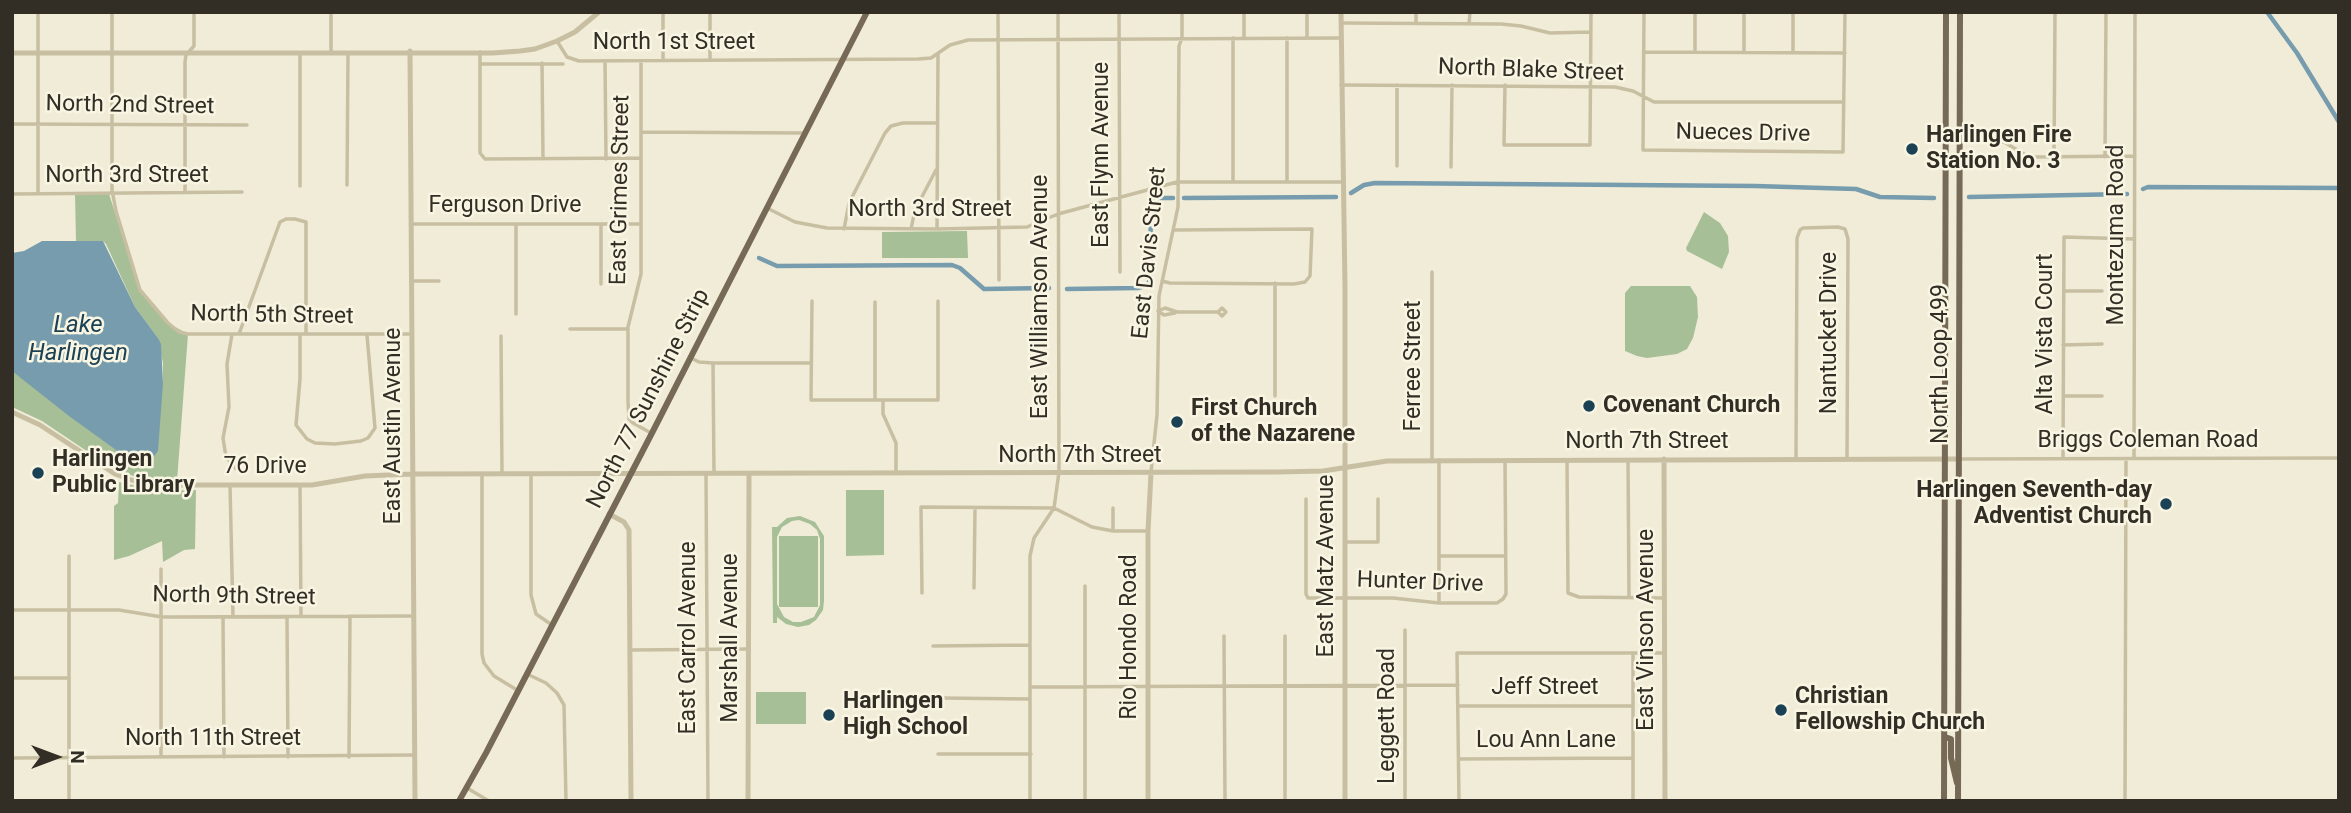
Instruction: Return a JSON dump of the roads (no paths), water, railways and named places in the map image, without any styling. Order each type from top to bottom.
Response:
[{"type":"main road","name":"North 77 Sunshine Strip","points":[[459,801],[652,433],[867,12]]},
{"type":"main road","name":"North Loop 499","points":[[1944,801],[1946,12]]},
{"type":"main road","name":"North Loop 499","points":[[1958,801],[1960,12]]},
{"type":"main road","points":[[1947,142],[1960,142]]},
{"type":"main road","points":[[1945,737],[1951,739],[1958,789]]},
{"type":"street","points":[[38,12],[38,193]]},
{"type":"street","points":[[112,12],[113,194]]},
{"type":"street","points":[[185,193],[185,62],[186,55],[194,46],[194,12]]},
{"type":"street","points":[[331,12],[331,51]]},
{"type":"street","points":[[12,53],[480,52],[534,49],[575,32],[599,12]]},
{"type":"street","points":[[663,12],[663,61]]},
{"type":"street","points":[[710,12],[710,60]]},
{"type":"street","points":[[998,12],[999,280]]},
{"type":"street","name":"East Williamson Avenue","points":[[1030,801],[1030,556],[1034,538],[1054,508],[1059,472],[1058,12]]},
{"type":"street","name":"East Flynn Avenue","points":[[1119,12],[1120,272]]},
{"type":"street","name":"East Davis Street","points":[[1151,473],[1157,415],[1158,311],[1178,207],[1179,46],[1182,38],[1182,12]]},
{"type":"street","points":[[1244,12],[1244,38]]},
{"type":"street","points":[[1307,12],[1307,38]]},
{"type":"street","name":"East Matz Avenue","points":[[1341,12],[1345,243],[1345,801]]},
{"type":"street","points":[[1416,12],[1416,23]]},
{"type":"street","points":[[1469,12],[1469,24]]},
{"type":"street","points":[[1505,85],[1504,145],[1590,145],[1591,12]]},
{"type":"street","points":[[1643,97],[1644,12]]},
{"type":"street","points":[[1695,12],[1695,52]]},
{"type":"street","points":[[1744,12],[1744,52]]},
{"type":"street","points":[[1793,12],[1793,52]]},
{"type":"street","points":[[1844,103],[1845,12]]},
{"type":"street","points":[[2054,158],[2055,12]]},
{"type":"street","points":[[2105,156],[2106,12]]},
{"type":"street","name":"Montezuma Road","points":[[2134,12],[2134,459]]},
{"type":"street","points":[[1341,23],[1511,24],[1550,33],[1591,32]]},
{"type":"street","points":[[1233,38],[1233,181]]},
{"type":"street","points":[[1287,38],[1287,183]]},
{"type":"street","name":"North 1st Street","points":[[557,41],[565,55],[571,59],[663,61],[925,59],[960,41],[1341,38]]},
{"type":"street","points":[[300,51],[300,186]]},
{"type":"street","points":[[347,185],[348,51]]},
{"type":"street","name":"East Austin Avenue","points":[[410,51],[415,801]]},
{"type":"street","points":[[480,52],[481,156],[485,159],[641,158]]},
{"type":"street","points":[[1643,52],[1845,53]]},
{"type":"street","points":[[937,229],[938,54]]},
{"type":"street","points":[[605,61],[606,159]]},
{"type":"street","name":"East Grimes Street","points":[[641,61],[641,274],[628,329],[629,419],[652,433]]},
{"type":"street","points":[[542,63],[542,159]]},
{"type":"street","points":[[480,64],[563,64]]},
{"type":"street","name":"North Blake Street","points":[[1341,85],[1622,87],[1654,102],[1844,103]]},
{"type":"street","points":[[1397,85],[1397,166]]},
{"type":"street","points":[[1451,167],[1452,85]]},
{"type":"street","name":"Nueces Drive","points":[[1643,97],[1643,150],[1843,152],[1844,103]]},
{"type":"street","points":[[844,229],[849,203],[891,126],[899,123],[937,123]]},
{"type":"street","name":"North 2nd Street","points":[[12,124],[247,125]]},
{"type":"street","points":[[641,132],[805,133]]},
{"type":"street","points":[[1960,142],[2004,142],[2029,157],[2134,156]]},
{"type":"street","points":[[911,229],[915,210],[937,168]]},
{"type":"street","name":"North 3rd Street","points":[[767,208],[781,216],[809,225],[844,229],[998,228],[1031,226],[1058,214],[1177,182],[1342,182]]},
{"type":"street","name":"North 3rd Street","points":[[12,194],[242,192]]},
{"type":"street","name":"North 5th Street","points":[[113,194],[140,290],[175,329],[188,334],[411,334]]},
{"type":"street","points":[[239,334],[280,222],[295,219],[306,222],[306,334]]},
{"type":"street","name":"Ferguson Drive","points":[[411,224],[641,224]]},
{"type":"street","points":[[601,224],[601,284]]},
{"type":"street","points":[[516,225],[516,314]]},
{"type":"street","name":"Nantucket Drive","points":[[1796,458],[1797,237],[1803,228],[1838,227],[1845,229],[1848,239],[1847,459]]},
{"type":"street","points":[[1162,281],[1294,284],[1308,279],[1312,229],[1174,230]]},
{"type":"street","name":"Alta Vista Court","points":[[2063,459],[2064,237],[2134,239]]},
{"type":"street","name":"Ferree Street","points":[[1432,272],[1432,460]]},
{"type":"street","points":[[411,281],[439,281]]},
{"type":"street","points":[[1275,283],[1275,396]]},
{"type":"street","points":[[2064,291],[2102,291]]},
{"type":"street","points":[[812,301],[811,400],[938,400],[938,302]]},
{"type":"street","points":[[875,302],[875,400]]},
{"type":"street","points":[[1158,311],[1168,316],[1177,312],[1218,312]]},
{"type":"street","points":[[570,329],[628,329]]},
{"type":"street","points":[[232,334],[226,387],[229,407],[223,438],[226,457],[236,469]]},
{"type":"street","points":[[300,334],[296,425],[307,439],[315,443],[335,444],[361,441],[368,438],[375,428],[367,335]]},
{"type":"street","points":[[501,336],[502,474]]},
{"type":"street","points":[[2063,345],[2102,344]]},
{"type":"street","points":[[689,358],[713,363],[811,363]]},
{"type":"street","points":[[713,363],[714,474]]},
{"type":"street","points":[[2063,396],[2102,396]]},
{"type":"street","points":[[883,400],[883,414],[896,443],[897,475]]},
{"type":"street","name":"76 Drive","points":[[12,412],[33,421],[124,478],[156,485],[300,485],[366,476],[412,474]]},
{"type":"street","name":"Briggs Coleman Road","points":[[1958,459],[2339,458]]},
{"type":"street","points":[[1628,459],[1629,597]]},
{"type":"street","name":"East Vinson Avenue","points":[[1664,459],[1665,801]]},
{"type":"street","name":"North 7th Street","points":[[412,474],[1310,472],[1383,461],[1432,460],[1958,459]]},
{"type":"street","points":[[2125,801],[2126,459]]},
{"type":"street","points":[[1439,460],[1439,603]]},
{"type":"street","points":[[1440,556],[1506,556],[1505,460]]},
{"type":"street","points":[[1567,460],[1568,593],[1579,597],[1664,598]]},
{"type":"street","name":"Rio Hondo Road","points":[[1148,801],[1148,531],[1151,473]]},
{"type":"street","points":[[482,474],[482,654],[484,663],[494,676],[518,690]]},
{"type":"street","points":[[531,474],[533,608],[536,614],[552,625]]},
{"type":"street","name":"East Carrol Avenue","points":[[706,474],[708,801]]},
{"type":"street","name":"Marshall Avenue","points":[[748,801],[749,475]]},
{"type":"street","points":[[230,485],[233,615]]},
{"type":"street","points":[[300,485],[301,615]]},
{"type":"street","name":"Hunter Drive","points":[[1306,499],[1306,596],[1310,599],[1409,598],[1439,603],[1497,603],[1506,594],[1506,556]]},
{"type":"street","points":[[1345,542],[1378,542],[1378,499]]},
{"type":"street","points":[[922,593],[921,507],[1054,508],[1092,527],[1112,531],[1148,531]]},
{"type":"street","points":[[974,588],[975,508]]},
{"type":"street","points":[[1112,531],[1113,508]]},
{"type":"street","points":[[609,514],[624,522],[629,530],[631,801]]},
{"type":"street","points":[[69,556],[69,801]]},
{"type":"street","points":[[161,569],[161,757]]},
{"type":"street","points":[[1085,586],[1086,801]]},
{"type":"street","name":"North 9th Street","points":[[12,610],[119,610],[162,617],[413,615]]},
{"type":"street","points":[[349,757],[350,616]]},
{"type":"street","points":[[223,617],[224,757]]},
{"type":"street","points":[[287,617],[288,757]]},
{"type":"street","name":"Leggett Road","points":[[1405,630],[1405,801]]},
{"type":"street","points":[[1224,636],[1225,801]]},
{"type":"street","points":[[1285,636],[1285,801]]},
{"type":"street","points":[[933,646],[1030,645]]},
{"type":"street","points":[[629,650],[749,649]]},
{"type":"street","points":[[1459,801],[1457,653],[1664,653]]},
{"type":"street","points":[[1633,653],[1633,801]]},
{"type":"street","points":[[527,674],[547,683],[557,692],[564,705],[566,801]]},
{"type":"street","points":[[12,678],[69,678]]},
{"type":"street","points":[[1030,687],[1458,685]]},
{"type":"street","points":[[939,698],[1030,699]]},
{"type":"street","name":"Jeff Street","points":[[1458,706],[1633,706]]},
{"type":"street","points":[[938,754],[1031,754]]},
{"type":"street","name":"North 11th Street","points":[[12,758],[414,755]]},
{"type":"street","name":"Lou Ann Lane","points":[[1459,759],[1633,758]]},
{"type":"street","points":[[467,788],[489,801]]},
{"type":"water","name":"Lake Harlingen","points":[[42,241],[103,241],[135,307],[158,338],[161,344],[163,383],[158,451],[152,459],[137,461],[123,455],[12,371],[12,253],[24,251]]},
{"type":"waterway","points":[[2267,12],[2297,53],[2339,122]]},
{"type":"waterway","points":[[1351,193],[1364,185],[1375,183],[1755,186],[1856,189],[1880,197],[1934,198]]},
{"type":"waterway","points":[[2143,189],[2339,188]]},
{"type":"waterway","points":[[1969,197],[2127,194]]},
{"type":"waterway","points":[[1184,198],[1336,197]]},
{"type":"waterway","points":[[1067,289],[1138,288],[1148,285],[1151,202],[1156,198],[1173,198]]},
{"type":"waterway","points":[[759,258],[777,266],[952,265],[960,268],[984,289],[1049,288]]},
{"type":"place","name":"Harlingen Fire Station No. 3","points":[[1912,149]]},
{"type":"place","name":"Covenant Church","points":[[1589,406]]},
{"type":"place","name":"First Church of the Nazarene","points":[[1177,422]]},
{"type":"place","name":"Harlingen Public Library","points":[[38,473]]},
{"type":"place","name":"Harlingen Seventh-day Adventist Church","points":[[2166,504]]},
{"type":"place","name":"Christian Fellowship Church","points":[[1781,710]]},
{"type":"place","name":"Harlingen High School","points":[[829,715]]}]
